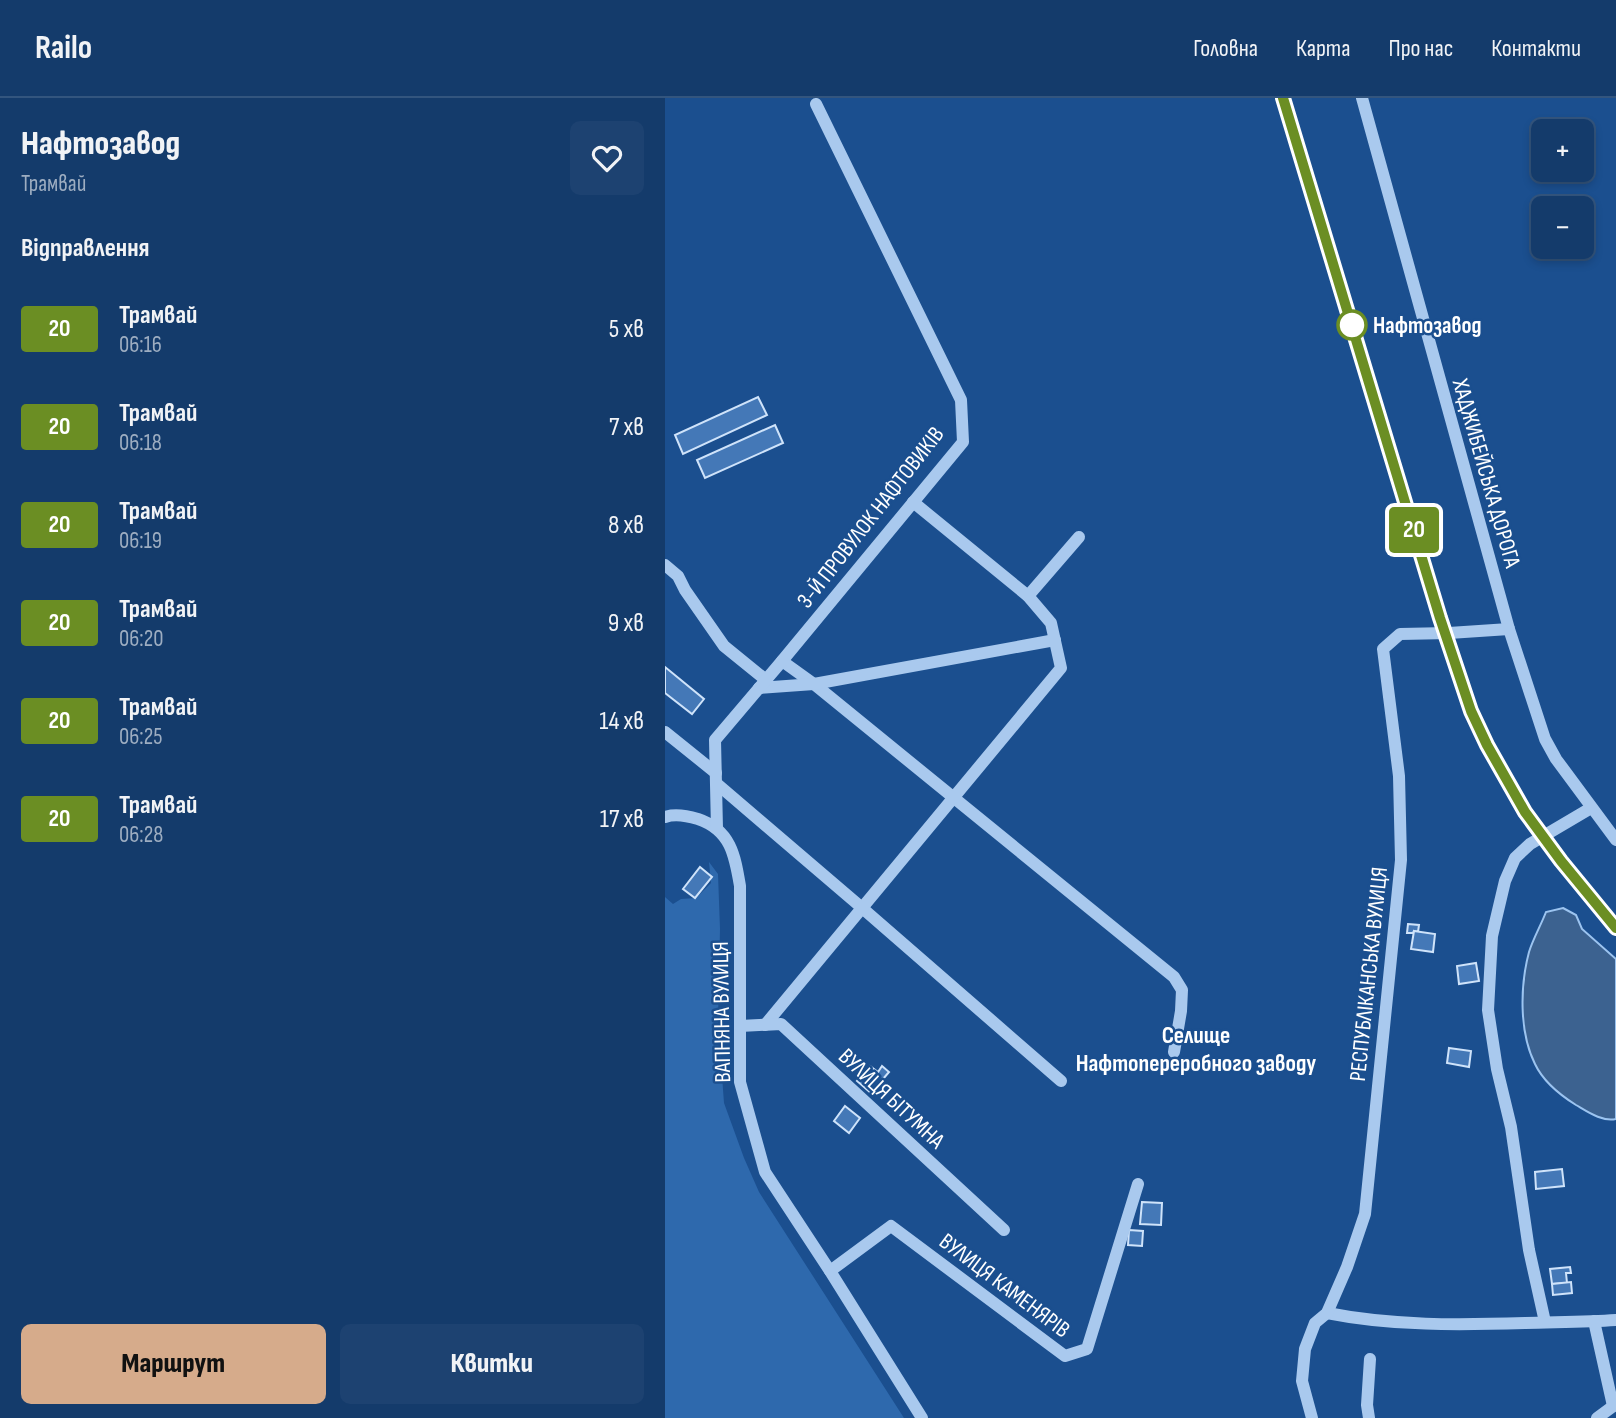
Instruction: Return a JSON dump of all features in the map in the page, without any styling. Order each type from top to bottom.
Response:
[{"type":"street","name":"ХАДЖИБЕЙСЬКА ДОРОГА","points":[[1361,98],[1509,629],[1545,739],[1556,759],[1616,840]]},
{"type":"street","name":"3-Й ПРОВУЛОК НАФТОВИКІВ","points":[[717,829],[715,740],[963,442],[961,400],[816,104]]},
{"type":"street","points":[[765,1025],[1061,668],[1051,622],[1028,597],[913,502]]},
{"type":"street","points":[[1028,597],[1079,537]]},
{"type":"street","points":[[665,565],[678,576],[724,646],[763,684],[814,684],[1055,640]]},
{"type":"street","name":"РЕСПУБЛІКАНСЬКА ВУЛИЦЯ","points":[[1312,1418],[1302,1381],[1305,1349],[1315,1323],[1327,1313],[1347,1267],[1365,1214],[1401,860],[1399,776],[1383,649],[1400,634],[1509,629]]},
{"type":"street","points":[[782,662],[814,684],[1174,977],[1182,990],[1174,1052]]},
{"type":"street","points":[[665,732],[1061,1081]]},
{"type":"street","points":[[1545,1322],[1529,1250],[1511,1127],[1487,1010],[1492,936],[1505,881],[1515,858],[1530,844],[1591,808]]},
{"type":"street","points":[[665,817],[689,816],[717,829]]},
{"type":"street","name":"ВАПНЯНА ВУЛИЦЯ","points":[[717,829],[729,842],[736,859],[740,886],[740,1082],[765,1172],[922,1418]]},
{"type":"street","name":"ВУЛИЦЯ БІТУМНА","points":[[740,1026],[781,1024],[1005,1230]]},
{"type":"street","name":"ВУЛИЦЯ КАМЕНЯРІВ","points":[[829,1271],[891,1226],[1065,1356],[1087,1349],[1138,1184]]},
{"type":"street","points":[[1327,1313],[1408,1323],[1478,1325],[1616,1320]]},
{"type":"street","points":[[1594,1321],[1615,1405],[1597,1418]]},
{"type":"street","points":[[1369,1418],[1367,1405],[1370,1359]]},
{"type":"shaded area","points":[[709,862],[718,874],[718,1021],[724,1103],[759,1192],[904,1418],[665,1418],[665,897],[673,904],[681,899],[696,898],[711,883]]},
{"type":"shaded area","points":[[1563,908],[1576,915],[1582,929],[1616,959],[1616,1119],[1600,1118],[1590,1113],[1553,1087],[1535,1064],[1526,1038],[1523,994],[1529,952],[1546,912]]},
{"type":"building","points":[[758,397],[767,415],[683,454],[675,435]]},
{"type":"building","points":[[775,425],[783,443],[705,478],[697,460]]},
{"type":"building","points":[[665,667],[704,699],[692,714],[665,693]]},
{"type":"building","points":[[700,867],[712,877],[695,898],[683,889]]},
{"type":"building","points":[[1408,924],[1419,925],[1418,932],[1407,933]]},
{"type":"building","points":[[1414,931],[1435,934],[1433,952],[1411,949]]},
{"type":"building","points":[[1476,963],[1479,981],[1459,984],[1457,966]]},
{"type":"building","points":[[1449,1048],[1471,1051],[1469,1067],[1447,1063]]},
{"type":"building","points":[[870,1066],[878,1072],[882,1066],[889,1072],[871,1093],[857,1081]]},
{"type":"building","points":[[845,1106],[860,1118],[849,1133],[834,1121]]},
{"type":"building","points":[[1562,1169],[1564,1186],[1536,1189],[1535,1172]]},
{"type":"building","points":[[1142,1202],[1162,1203],[1161,1225],[1140,1224]]},
{"type":"building","points":[[1129,1230],[1143,1231],[1142,1246],[1128,1245]]},
{"type":"building","points":[[1570,1267],[1571,1273],[1566,1273],[1567,1283],[1552,1284],[1550,1269]]},
{"type":"building","points":[[1571,1282],[1572,1293],[1553,1295],[1552,1284]]},
{"type":"tram line","points":[[1283,98],[1440,618],[1471,711],[1525,812],[1616,928]]},
{"type":"tram line","name":"20","points":[[1283,98],[1440,618],[1471,711],[1525,812],[1616,928]]},
{"type":"place","name":"Нафтозавод","points":[[1352,325]]},
{"type":"district","name":"Селище Нафтопереробного заводу","points":[[1196,1049]]}]
